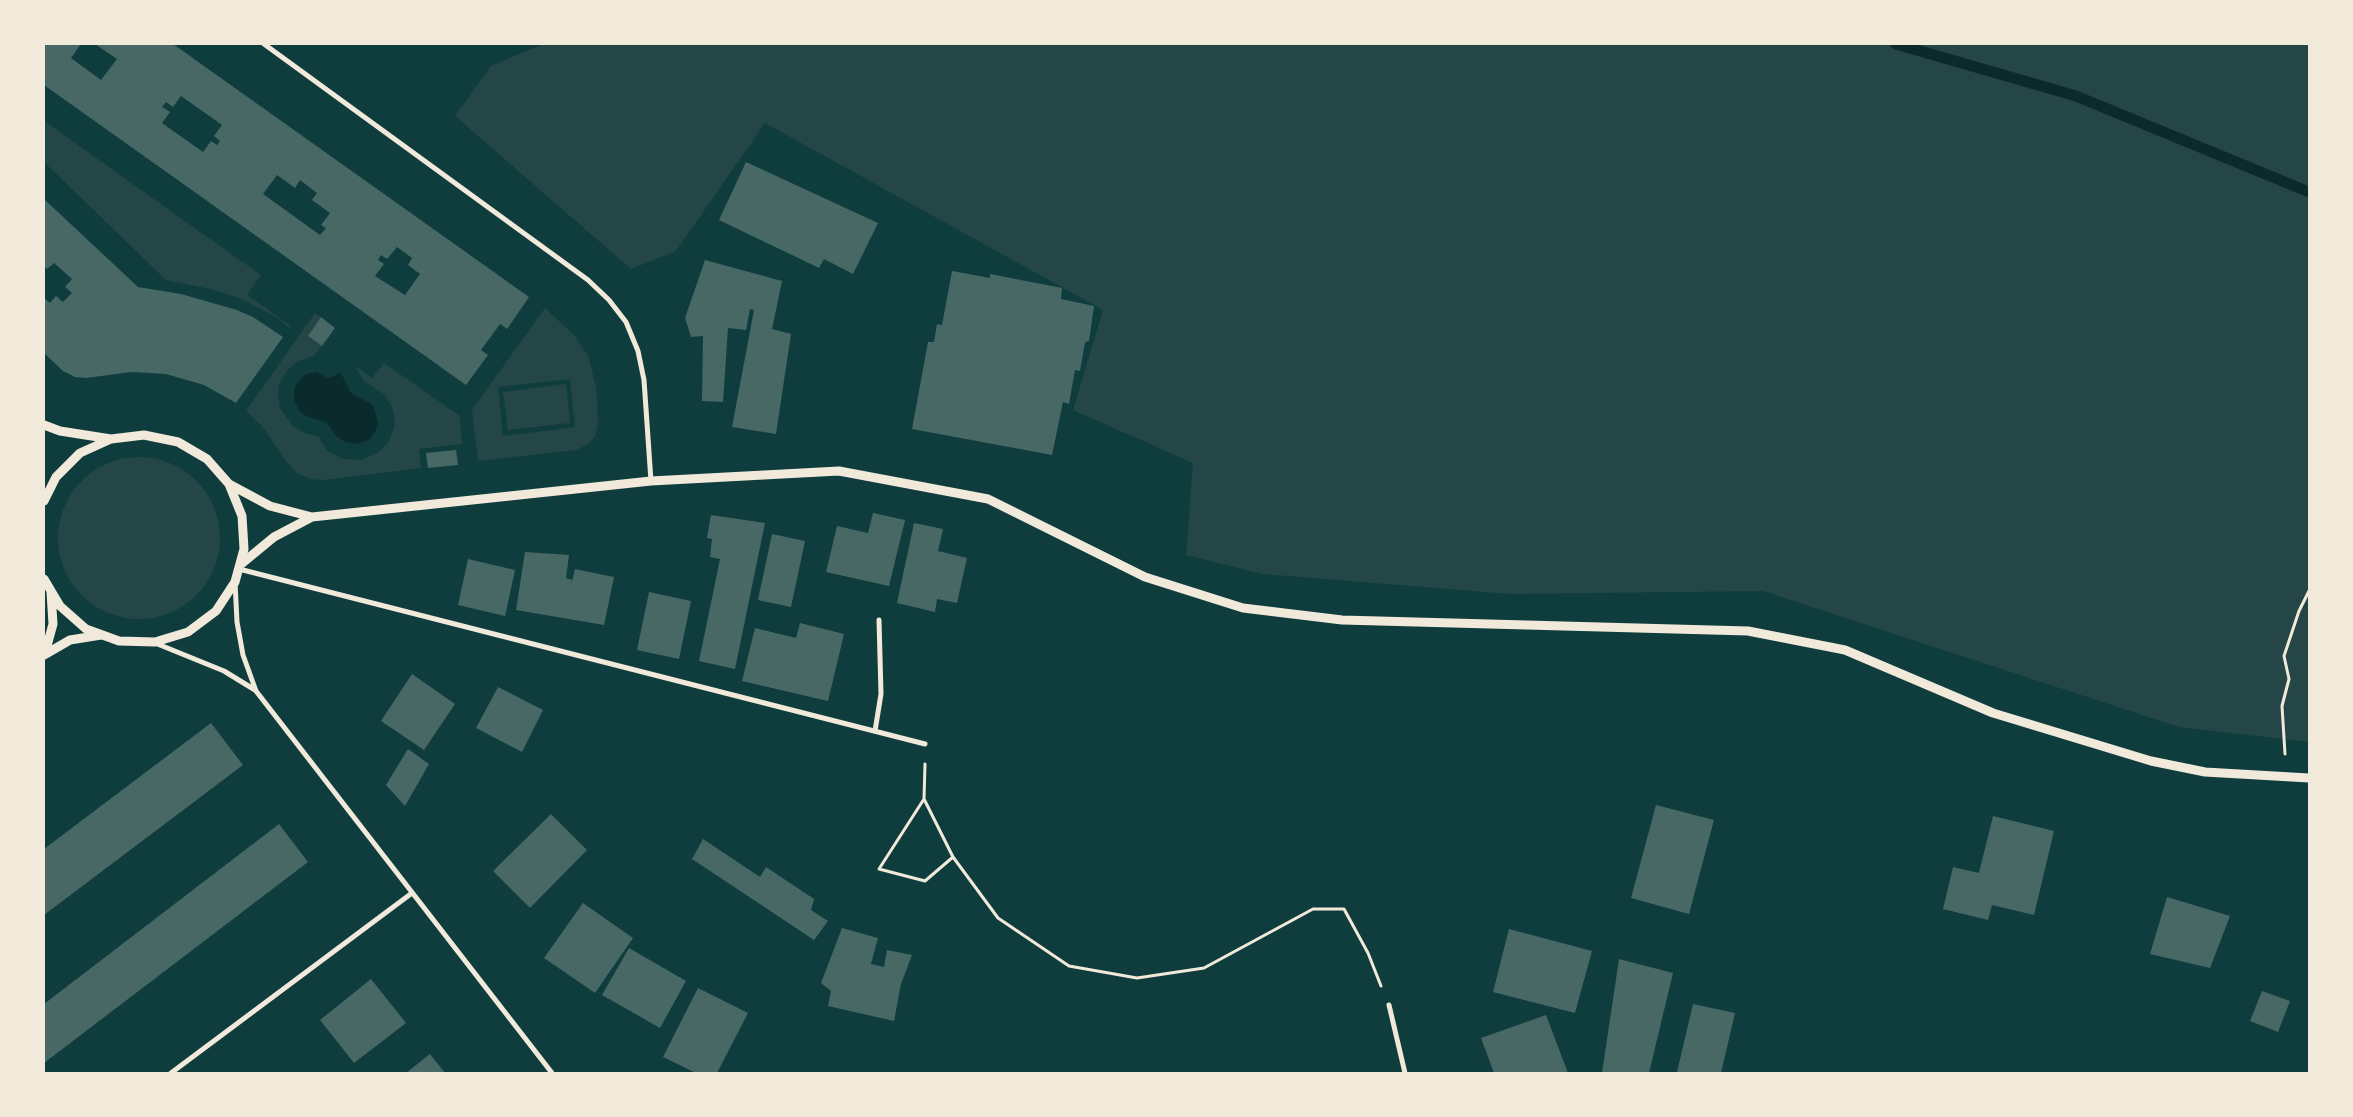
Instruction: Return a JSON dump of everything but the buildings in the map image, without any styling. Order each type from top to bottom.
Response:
[{"type":"street","points":[[264,44],[588,280],[609,300],[626,322],[638,351],[644,380],[650,481]]},
{"type":"street","points":[[44,426],[60,431],[111,439],[144,435],[178,442],[207,459],[229,484],[242,516],[244,549],[236,582],[237,622],[244,655],[256,691],[552,1073]]},
{"type":"street","points":[[44,501],[56,477],[80,453],[111,439]]},
{"type":"street","points":[[239,567],[274,537],[312,518],[650,481],[839,471],[988,499],[1145,577],[1243,608],[1342,620],[1748,631],[1845,650],[1992,713],[2151,761],[2205,772],[2309,778]]},
{"type":"street","points":[[229,484],[270,506],[312,518]]},
{"type":"street","points":[[239,567],[925,744]]},
{"type":"street","points":[[44,579],[60,606],[86,629],[120,641],[155,642],[188,632],[216,611],[236,582]]},
{"type":"street","points":[[44,654],[53,624],[51,591]]},
{"type":"street","points":[[875,731],[881,694],[879,620]]},
{"type":"street","points":[[44,654],[70,640],[103,635]]},
{"type":"street","points":[[155,642],[224,671],[256,691]]},
{"type":"street","points":[[171,1073],[412,893]]},
{"type":"street","points":[[1389,1005],[1405,1073]]},
{"type":"path","points":[[2286,776],[2282,706],[2289,680],[2284,656],[2299,611],[2309,591]]},
{"type":"path","points":[[925,744],[924,799],[952,857],[998,918],[1069,966],[1137,978],[1204,968],[1313,909],[1344,909],[1368,953],[1389,1005]]},
{"type":"path","points":[[924,799],[879,869],[926,881],[952,857]]},
{"type":"shaded area","points":[[543,44],[2309,44],[2309,742],[2179,727],[1763,591],[1511,594],[1263,574],[1186,555],[1193,463],[1073,410],[1103,310],[765,123],[676,251],[631,269],[455,116],[491,66]]},
{"type":"shaded area","points":[[44,121],[261,275],[247,295],[291,326],[290,328],[276,317],[239,298],[215,290],[166,280],[44,162]]},
{"type":"shaded area","points":[[545,308],[575,336],[589,358],[596,388],[598,423],[595,437],[587,445],[576,450],[478,461],[472,410]],"holes":[[[570,379],[575,427],[503,436],[498,387]]]},
{"type":"shaded area","points":[[315,313],[321,317],[308,336],[322,346],[313,356],[298,361],[288,369],[279,384],[280,408],[293,426],[304,433],[318,436],[327,450],[343,459],[362,460],[380,451],[389,441],[393,431],[395,422],[392,407],[384,394],[364,381],[355,366],[372,378],[384,363],[460,416],[462,444],[419,449],[421,468],[323,480],[311,479],[298,474],[286,461],[262,426],[246,411]]},
{"type":"shaded area","points":[[316,372],[328,378],[341,373],[351,393],[373,405],[378,422],[375,432],[370,439],[358,444],[345,442],[337,437],[326,422],[308,417],[299,411],[294,399],[294,389],[300,379],[306,374]]},
{"type":"shaded area","points":[[566,384],[570,423],[508,430],[503,392]]},
{"type":"shaded area","points":[[147,457],[163,460],[177,466],[191,475],[202,486],[217,514],[220,538],[219,554],[211,576],[202,590],[191,601],[163,616],[131,619],[115,616],[101,610],[87,601],[76,590],[61,562],[58,530],[61,514],[67,500],[76,486],[87,475],[115,460]]},
{"type":"waterway","points":[[1896,44],[2076,96],[2309,192]]}]
